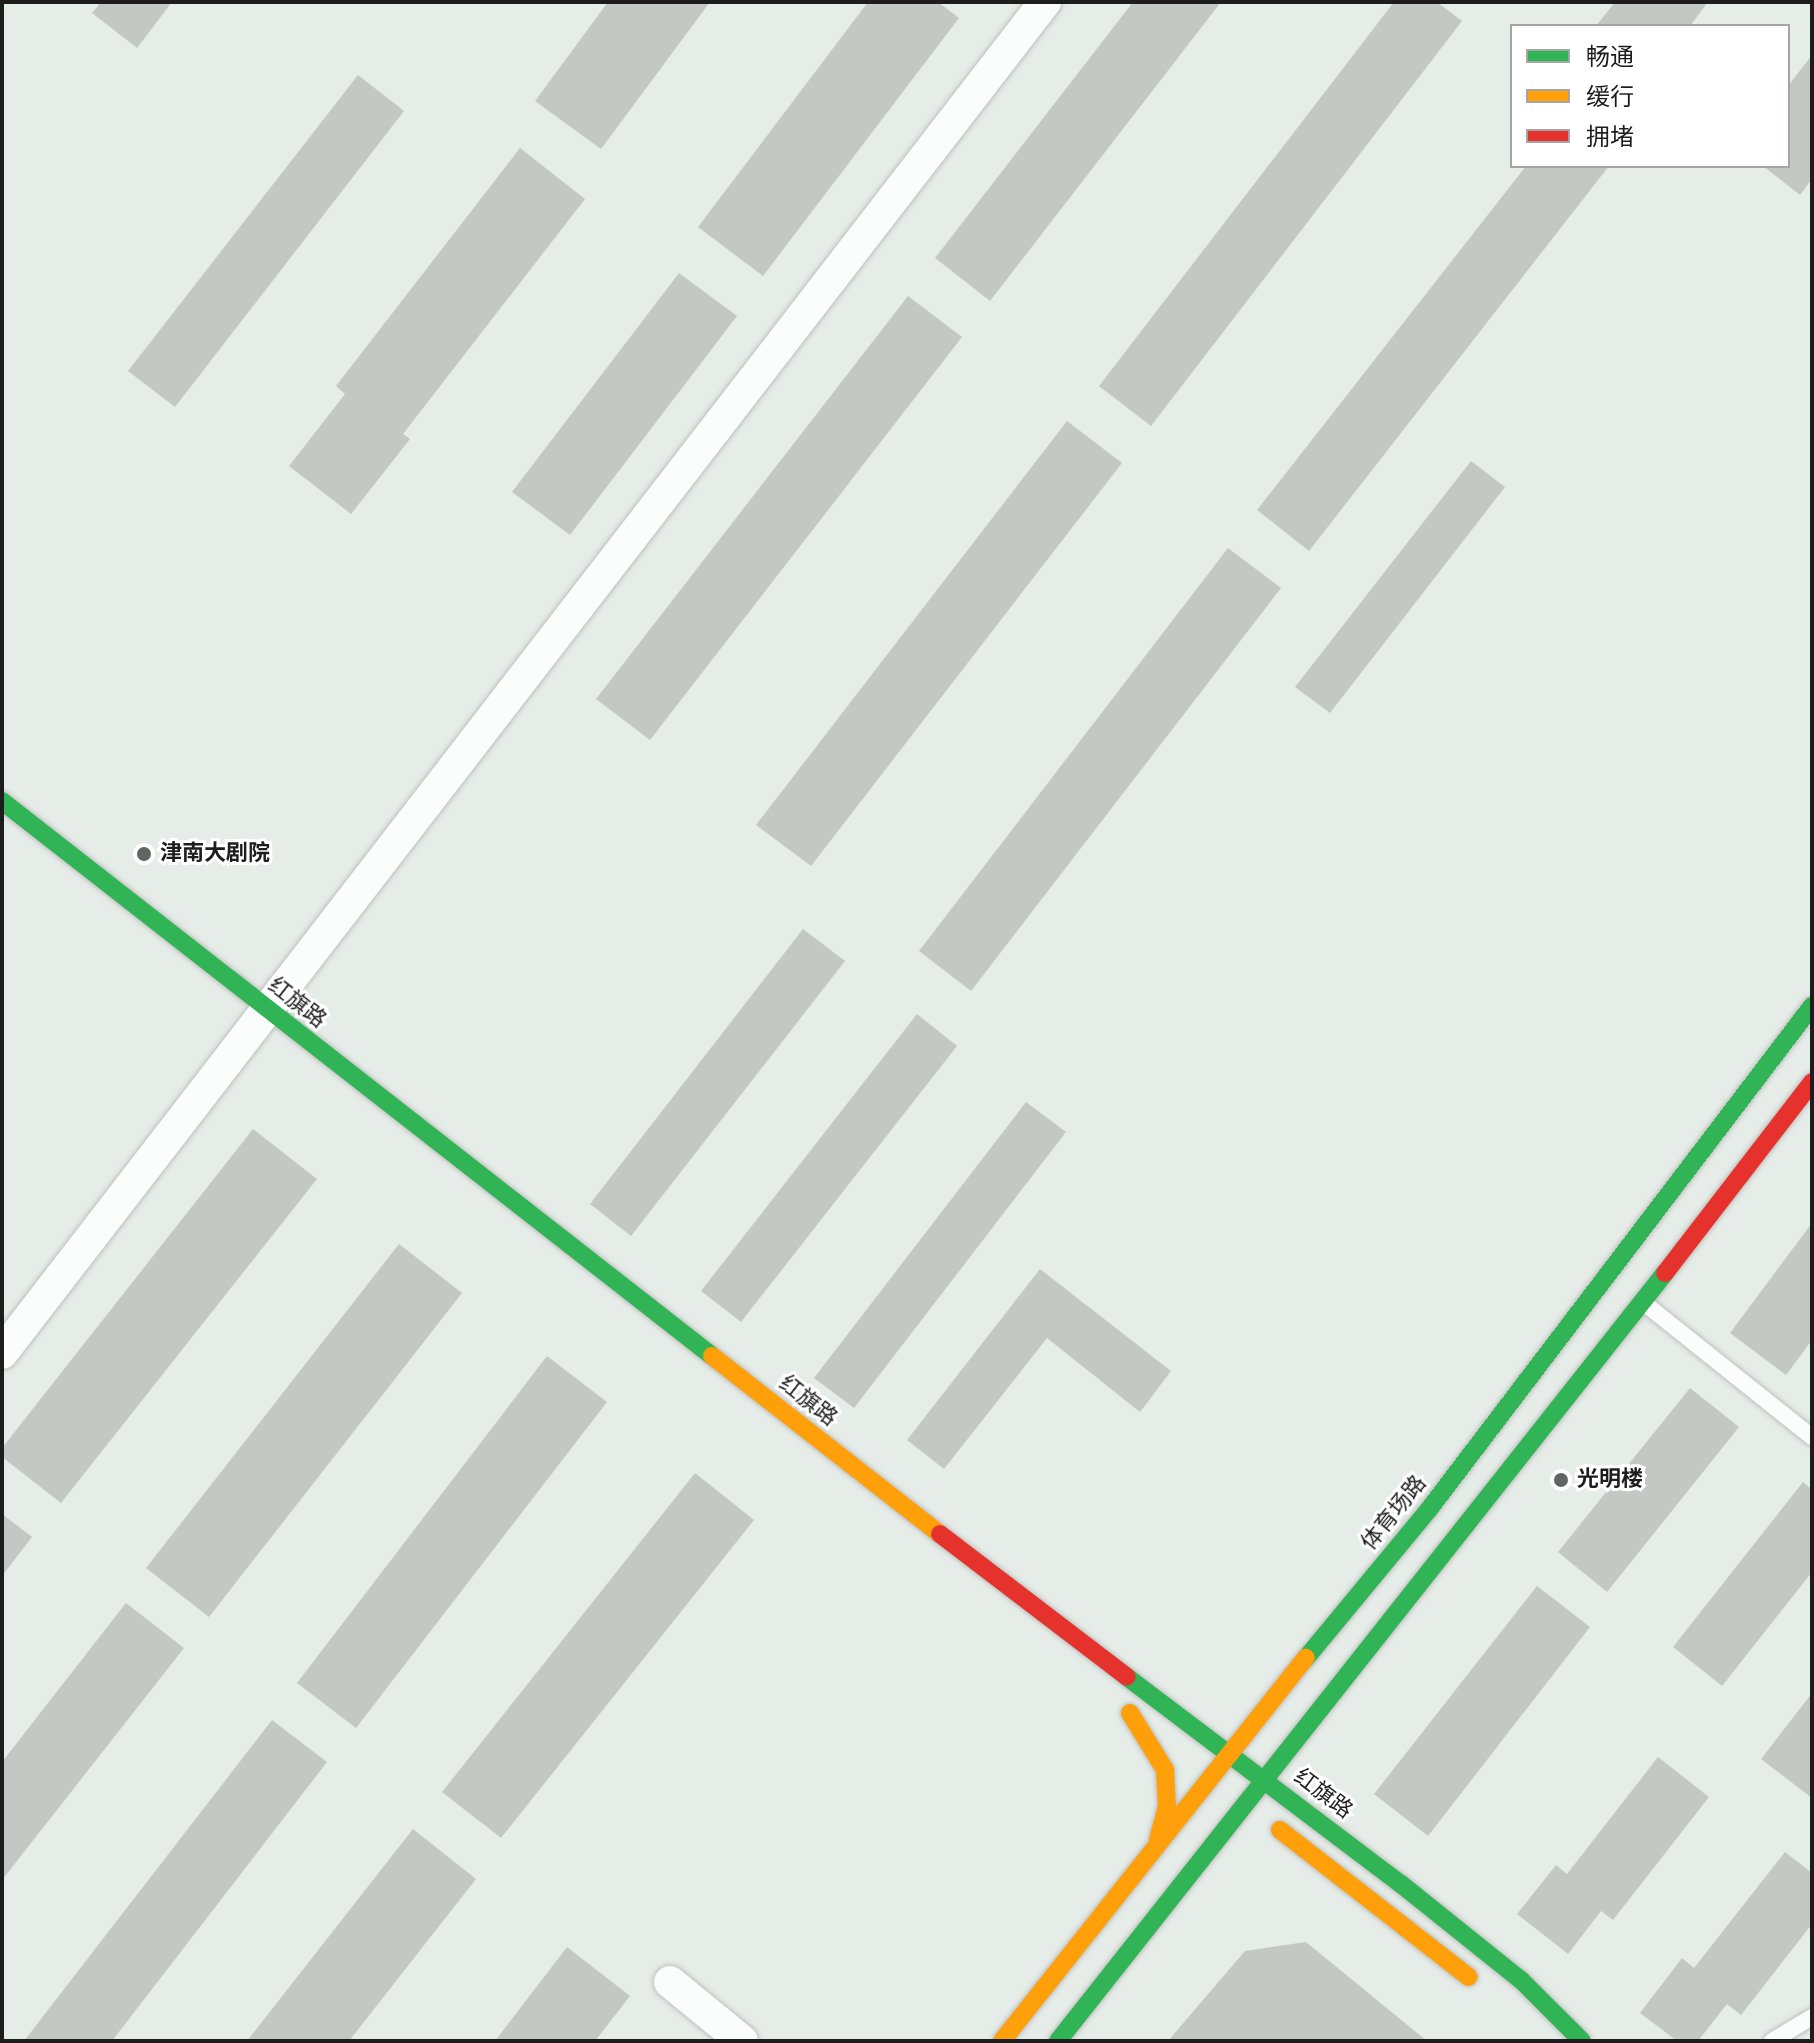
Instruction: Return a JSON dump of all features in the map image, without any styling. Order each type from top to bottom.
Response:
[{"type":"main road","name":"红旗路","points":[[2,801],[256,1028],[1228,1753],[1227,1788]]},
{"type":"main road","name":"体育场路","points":[[1002,2041],[1156,1845],[1227,1788],[1625,1290],[1812,1006]]},
{"type":"main road","name":"体育场路","points":[[1058,2041],[1189,1875],[1227,1788],[1228,1753],[1430,1508],[1812,1082]]},
{"type":"main road","points":[[1244,1704],[1291,1677]]},
{"type":"main road","points":[[1149,1693],[1175,1706],[1202,1711]]},
{"type":"main road","points":[[1149,1693],[1227,1788]]},
{"type":"main road","points":[[1156,1845],[1167,1806],[1165,1770],[1124,1708],[1179,1751]]},
{"type":"main road","name":"红旗路","points":[[1227,1788],[1329,1829],[1521,1980],[1582,2041]]},
{"type":"main road","name":"红旗路","points":[[1227,1788],[1489,1993]]},
{"type":"main road","points":[[1156,1845],[1227,1788]]},
{"type":"main road","points":[[1189,1875],[1227,1788]]},
{"type":"main road","points":[[1267,1844],[1309,1852]]},
{"type":"main road","points":[[1189,1875],[1235,1847]]},
{"type":"street","points":[[2,1353],[256,1028],[1045,2]]},
{"type":"street","points":[[670,1982],[742,2041]]},
{"type":"lane","points":[[1625,1290],[1812,1437]]},
{"type":"lane","points":[[1772,2041],[1812,2017]]},
{"type":"building","points":[[101,2],[172,2],[137,48],[92,13]]},
{"type":"building","points":[[608,2],[710,2],[601,149],[535,101]]},
{"type":"building","points":[[868,2],[938,2],[959,18],[763,276],[698,227]]},
{"type":"building","points":[[1133,2],[1221,2],[990,301],[935,258]]},
{"type":"building","points":[[1394,2],[1437,2],[1462,21],[1151,426],[1099,386]]},
{"type":"building","points":[[1615,2],[1708,2],[1692,24],[1598,24]]},
{"type":"building","points":[[1812,55],[1812,179],[1800,195],[1766,168],[1790,168],[1790,83]]},
{"type":"building","points":[[358,75],[404,111],[175,407],[128,371]]},
{"type":"building","points":[[520,148],[585,199],[403,434],[410,439],[351,514],[289,466],[345,394],[336,386]]},
{"type":"building","points":[[1524,168],[1607,168],[1309,551],[1257,510]]},
{"type":"building","points":[[679,273],[737,316],[570,535],[512,492]]},
{"type":"building","points":[[908,296],[962,337],[650,740],[596,699]]},
{"type":"building","points":[[1067,421],[1122,463],[811,866],[756,825]]},
{"type":"building","points":[[1471,461],[1505,487],[1330,713],[1295,687]]},
{"type":"building","points":[[1228,548],[1281,588],[971,991],[919,951]]},
{"type":"building","points":[[803,929],[845,961],[631,1236],[590,1204]]},
{"type":"building","points":[[917,1014],[957,1046],[741,1322],[701,1291]]},
{"type":"building","points":[[1026,1102],[1066,1132],[854,1408],[814,1378]]},
{"type":"building","points":[[253,1129],[317,1179],[61,1503],[2,1457],[2,1448]]},
{"type":"building","points":[[1812,1223],[1812,1340],[1786,1375],[1730,1333]]},
{"type":"building","points":[[399,1244],[462,1293],[209,1617],[146,1568]]},
{"type":"building","points":[[1040,1269],[1171,1371],[1140,1412],[1047,1338],[944,1469],[907,1440]]},
{"type":"building","points":[[547,1356],[607,1402],[356,1728],[297,1683]]},
{"type":"building","points":[[1690,1388],[1739,1427],[1607,1592],[1558,1552]]},
{"type":"building","points":[[695,1473],[754,1520],[501,1838],[442,1792]]},
{"type":"building","points":[[1803,1482],[1812,1490],[1812,1572],[1722,1686],[1673,1647]]},
{"type":"building","points":[[2,1514],[32,1537],[2,1576]]},
{"type":"building","points":[[1537,1586],[1590,1627],[1428,1836],[1374,1794]]},
{"type":"building","points":[[126,1603],[184,1648],[2,1880],[2,1762]]},
{"type":"building","points":[[1812,1693],[1812,1798],[1761,1759]]},
{"type":"building","points":[[272,1720],[327,1762],[112,2041],[24,2041]]},
{"type":"building","points":[[1658,1757],[1709,1797],[1613,1920],[1601,1911],[1568,1954],[1517,1914],[1556,1865],[1567,1874]]},
{"type":"building","points":[[413,1829],[476,1879],[349,2041],[247,2041]]},
{"type":"building","points":[[1785,1852],[1812,1873],[1812,1924],[1741,2015],[1727,2004],[1698,2041],[1677,2041],[1640,2013],[1682,1958],[1694,1968]]},
{"type":"building","points":[[1306,1942],[1427,2041],[1168,2041],[1245,1951]]},
{"type":"building","points":[[567,1947],[630,1996],[595,2041],[495,2041]]},
{"type":"traffic: fast","points":[[2,801],[712,1356]]},
{"type":"traffic: fast","points":[[1306,1658],[1430,1508],[1812,1006]]},
{"type":"traffic: fast","points":[[1058,2041],[1665,1273]]},
{"type":"traffic: fast","points":[[1127,1677],[1401,1884],[1521,1980],[1582,2041]]},
{"type":"traffic: slow","points":[[712,1356],[940,1534]]},
{"type":"traffic: slow","points":[[1002,2041],[1306,1658]]},
{"type":"traffic: slow","points":[[1130,1713],[1165,1770],[1167,1806],[1158,1839]]},
{"type":"traffic: slow","points":[[1280,1830],[1469,1977]]},
{"type":"traffic: jam","points":[[1665,1273],[1812,1082]]},
{"type":"traffic: jam","points":[[940,1534],[1127,1677]]},
{"type":"place","name":"津南大剧院","points":[[144,854]]},
{"type":"place","name":"光明楼","points":[[1561,1480]]}]
